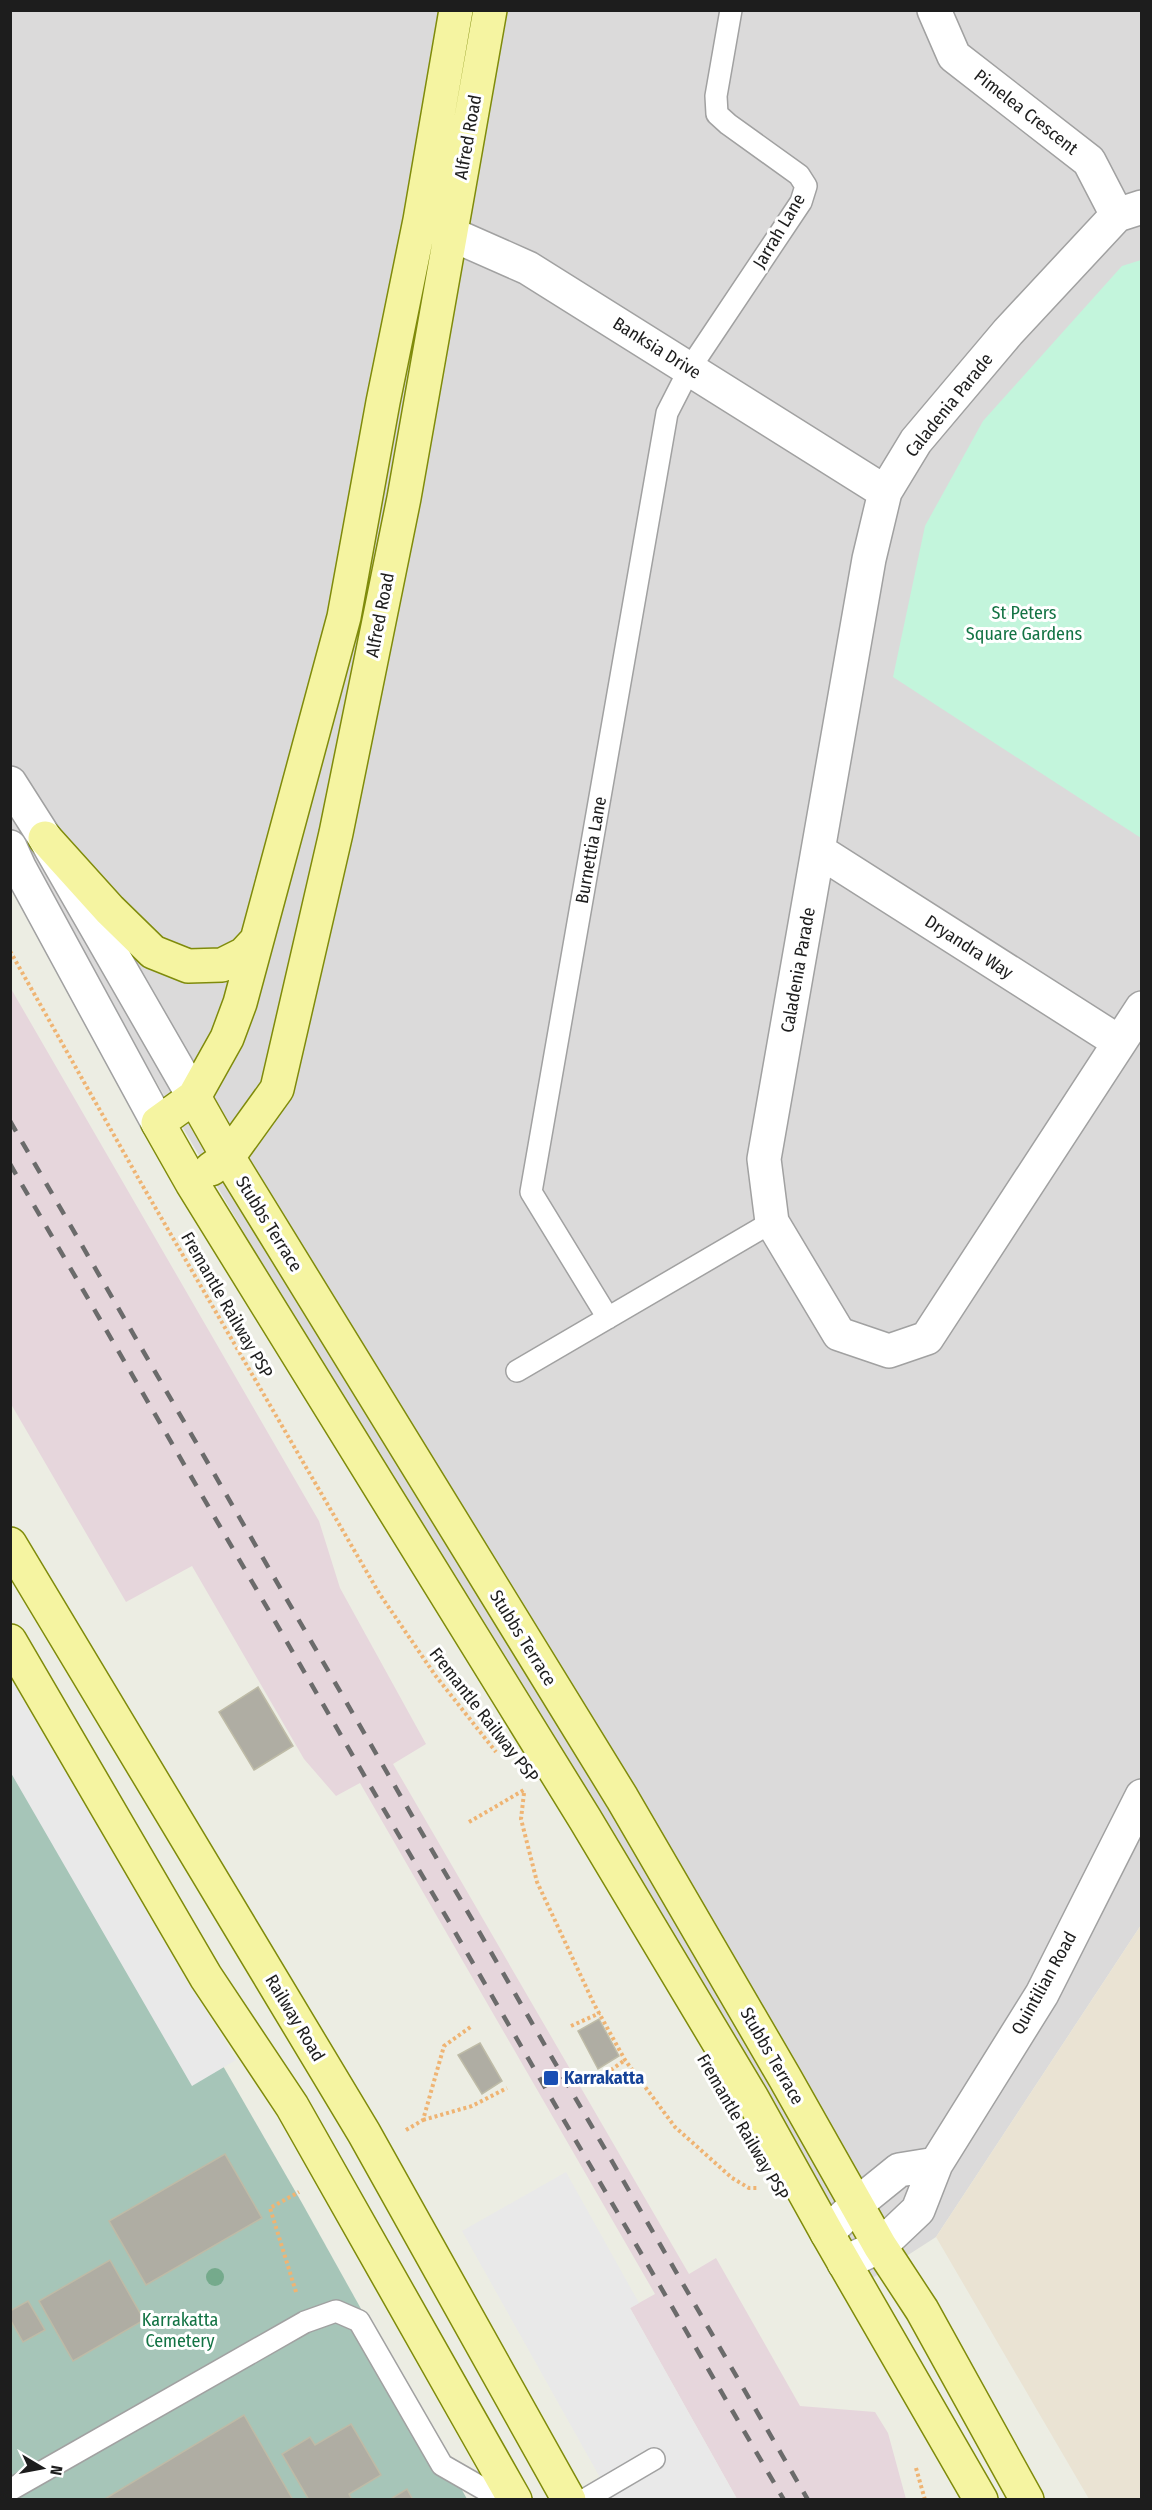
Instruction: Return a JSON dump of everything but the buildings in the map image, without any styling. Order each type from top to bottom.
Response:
[{"type":"main road","name":"Alfred Road","points":[[158,1122],[194,1097],[227,1038],[240,1003],[344,617],[383,402],[420,220],[456,10]]},
{"type":"main road","name":"Alfred Road","points":[[192,1184],[228,1157],[277,1089],[336,832],[404,498],[490,10]]},
{"type":"main road","points":[[45,838],[110,910],[153,952],[188,966],[222,964],[244,954],[256,940]]},
{"type":"main road","name":"Stubbs Terrace","points":[[194,1097],[228,1157],[622,1798],[880,2246],[922,2310],[1027,2499]]},
{"type":"main road","points":[[158,1122],[192,1184],[585,1818],[752,2098],[844,2263],[981,2499]]},
{"type":"main road","name":"Railway Road","points":[[10,1544],[364,2133],[569,2499]]},
{"type":"main road","points":[[10,1641],[206,1977],[292,2106],[515,2499]]},
{"type":"street","name":"Pimelea Crescent","points":[[934,10],[954,56],[1089,161],[1129,211]]},
{"type":"street","name":"Caladenia Parade","points":[[1129,211],[1008,332],[916,441],[885,492],[868,559],[764,1160],[772,1222],[839,1334],[889,1351],[927,1338],[1142,1008]]},
{"type":"street","name":"Banksia Drive","points":[[420,220],[528,268],[885,492]]},
{"type":"street","name":"Stubbs Terrace","points":[[10,783],[45,838],[194,1097]]},
{"type":"street","points":[[10,847],[158,1122]]},
{"type":"street","name":"Dryandra Way","points":[[819,851],[1119,1042]]},
{"type":"street","name":"Quintilian Road","points":[[844,2263],[880,2246],[918,2210],[936,2164],[1042,1994],[1142,1796]]},
{"type":"street","points":[[827,2233],[857,2204],[899,2170],[936,2164]]},
{"type":"lane","name":"Jarrah Lane","points":[[690,368],[801,202],[806,186],[799,175],[717,114],[716,96],[731,10]]},
{"type":"lane","name":"Burnettia Lane","points":[[608,1318],[531,1192],[667,413],[690,368]]},
{"type":"lane","points":[[517,1371],[772,1222]]},
{"type":"lane","points":[[10,2490],[305,2322],[336,2311],[359,2321],[442,2465],[503,2499]]},
{"type":"lane","points":[[584,2499],[654,2459]]},
{"type":"path","name":"Fremantle Railway PSP","points":[[10,951],[141,1183],[379,1593],[435,1675],[499,1756]]},
{"type":"path","name":"Fremantle Railway PSP","points":[[518,1781],[531,1797]]},
{"type":"path","points":[[470,1822],[525,1790]]},
{"type":"path","points":[[525,1790],[521,1819],[537,1882],[600,2013],[626,2060],[601,2077]]},
{"type":"path","points":[[571,2026],[600,2013]]},
{"type":"path","name":"Fremantle Railway PSP","points":[[626,2060],[675,2127],[732,2178],[749,2188],[763,2188],[757,2178]]},
{"type":"path","points":[[423,2120],[471,2106],[507,2088]]},
{"type":"path","points":[[913,2459],[925,2499]]},
{"type":"shaded area","points":[[10,11],[1141,11],[1141,1925],[936,2237],[846,2295],[585,1819],[11,832]]},
{"type":"shaded area","points":[[10,987],[319,1521],[340,1588],[426,1744],[393,1764],[689,2274],[716,2258],[800,2406],[875,2412],[888,2433],[906,2499],[737,2499],[630,2308],[655,2294],[360,1783],[336,1796],[304,1759],[192,1566],[126,1602],[11,1404]]},
{"type":"shaded area","points":[[10,1671],[236,2060],[192,2086],[11,1773]]},
{"type":"shaded area","points":[[1141,1925],[1141,2499],[1089,2499],[936,2237]]},
{"type":"shaded area","points":[[566,2172],[639,2303],[630,2308],[737,2499],[612,2499],[462,2231]]},
{"type":"green space","name":"St Peters Square Gardens","points":[[1142,260],[1141,838],[893,677],[925,526],[983,421],[1122,266]]},
{"type":"green space","name":"Karrakatta Cemetery","points":[[10,1696],[302,2203],[467,2499],[11,2499]]},
{"type":"railway","points":[[10,1121],[808,2500]]},
{"type":"railway","points":[[10,1164],[784,2500]]},
{"type":"place","name":"Karrakatta","points":[[551,2078]]}]
